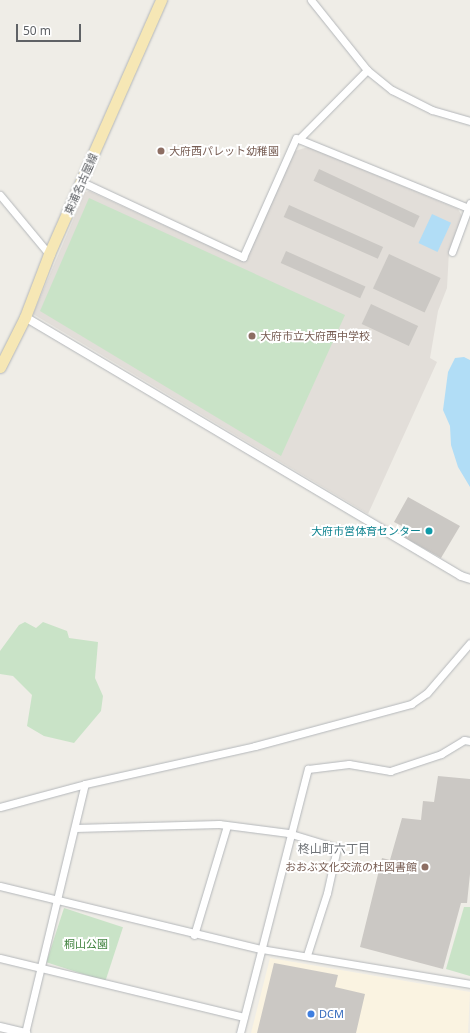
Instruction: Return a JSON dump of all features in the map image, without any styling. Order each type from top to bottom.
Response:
[{"type":"main road","name":"東浦名古屋線","points":[[0,367],[25,317],[49,254],[162,0]]},
{"type":"street","points":[[311,0],[367,70],[392,90],[432,110],[470,121]]},
{"type":"street","points":[[299,140],[367,70]]},
{"type":"street","points":[[82,182],[243,257],[296,138],[469,206],[452,252]]},
{"type":"street","points":[[0,195],[49,254]]},
{"type":"street","points":[[25,317],[461,576],[470,579]]},
{"type":"street","points":[[0,807],[85,784],[255,746],[411,704],[426,692],[470,642]]},
{"type":"street","points":[[240,1033],[290,834],[308,769],[349,764],[390,770],[441,754],[464,740],[470,742]]},
{"type":"street","points":[[0,1027],[26,1033],[85,784]]},
{"type":"street","points":[[74,828],[227,826],[290,834],[337,848],[327,893],[307,955]]},
{"type":"street","points":[[194,935],[227,826]]},
{"type":"street","points":[[0,886],[57,899],[194,935],[261,949],[307,955],[470,984]]},
{"type":"street","points":[[0,958],[244,1017]]},
{"type":"shaded area","name":"大府市立大府西中学校","points":[[308,147],[458,209],[462,216],[449,251],[447,288],[438,311],[430,358],[437,362],[368,514],[33,314],[85,192],[89,191],[245,262],[295,151]]},
{"type":"shaded area","points":[[270,958],[470,992],[468,1033],[251,1033]]},
{"type":"green space","points":[[89,198],[345,315],[281,456],[40,311]]},
{"type":"green space","points":[[25,622],[36,628],[43,622],[67,631],[69,638],[98,642],[95,678],[103,696],[101,711],[74,743],[44,736],[27,726],[32,695],[13,676],[0,674],[0,651],[19,625]]},
{"type":"green space","points":[[464,907],[470,907],[470,976],[446,969]]},
{"type":"green space","name":"桐山公園","points":[[64,908],[123,927],[105,981],[46,962]]},
{"type":"water","points":[[432,214],[451,223],[438,252],[418,243]]},
{"type":"water","points":[[464,357],[470,360],[470,487],[458,467],[451,445],[450,426],[443,410],[448,372],[455,358]]},
{"type":"building","points":[[319,169],[420,216],[414,228],[314,181]]},
{"type":"building","points":[[289,205],[383,247],[378,259],[284,217]]},
{"type":"building","points":[[286,251],[365,286],[360,298],[281,263]]},
{"type":"building","points":[[389,254],[441,278],[425,313],[373,288]]},
{"type":"building","points":[[371,304],[418,326],[409,346],[362,324]]},
{"type":"building","name":"大府市営体育センター","points":[[408,497],[460,526],[441,558],[400,535],[404,527],[394,522]]},
{"type":"building","name":"おおぶ文化交流の杜図書館","points":[[438,776],[470,779],[470,874],[467,903],[461,903],[443,969],[360,947],[382,858],[390,860],[402,818],[421,820],[423,801],[434,802]]},
{"type":"building","name":"DCM","points":[[274,963],[338,975],[335,987],[365,994],[356,1033],[257,1033]]},
{"type":"place","name":"大府西パレット幼稚園","points":[[161,151]]},
{"type":"place","name":"大府市立大府西中学校","points":[[252,336]]},
{"type":"place","name":"大府市営体育センター","points":[[429,531]]},
{"type":"place","name":"おおぶ文化交流の杜図書館","points":[[425,867]]},
{"type":"place","name":"DCM","points":[[311,1014]]},
{"type":"district","name":"柊山町六丁目","points":[[334,849]]}]
